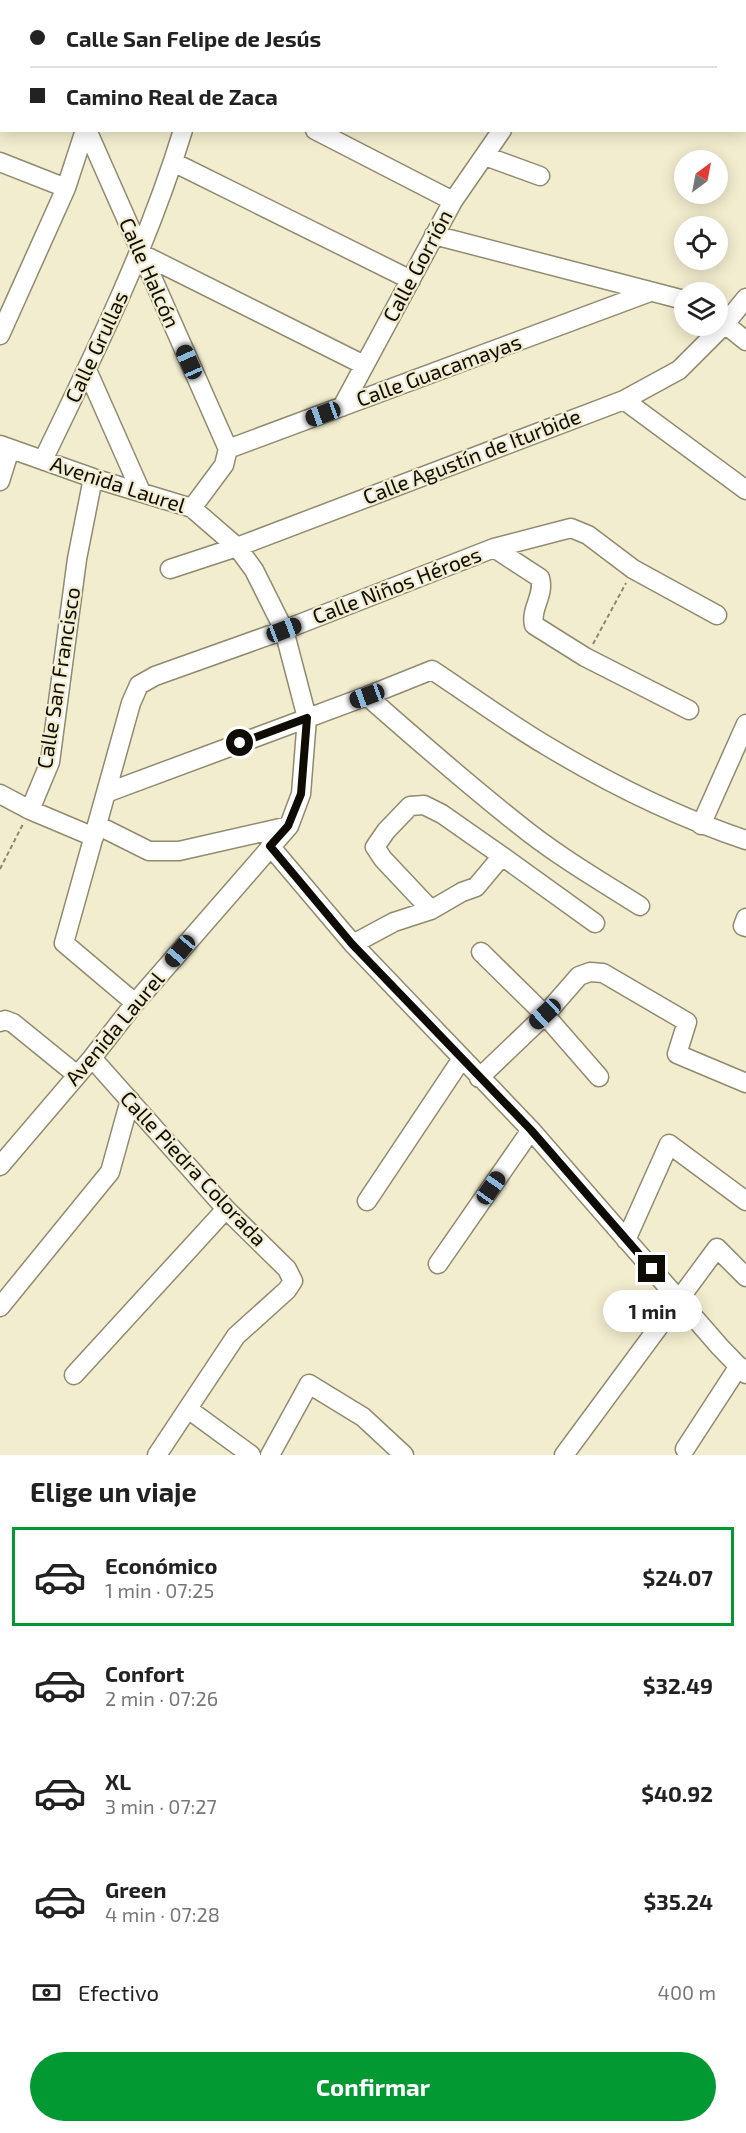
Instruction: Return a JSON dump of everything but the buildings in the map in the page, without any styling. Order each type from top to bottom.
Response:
[{"type":"street","points":[[0,335],[66,188],[85,132]]},
{"type":"street","name":"Calle Halcón","points":[[87,132],[228,449]]},
{"type":"street","name":"Calle Grullas","points":[[43,460],[87,370],[140,252],[182,132]]},
{"type":"street","points":[[319,132],[453,201]]},
{"type":"street","name":"Calle Gorrión","points":[[342,407],[453,201],[501,132]]},
{"type":"street","points":[[485,156],[540,176]]},
{"type":"street","points":[[0,162],[66,188]]},
{"type":"street","points":[[173,162],[411,280]]},
{"type":"street","points":[[434,236],[674,298]]},
{"type":"street","points":[[140,252],[364,365]]},
{"type":"street","name":"Calle Guacamayas","points":[[228,449],[650,292]]},
{"type":"street","points":[[735,311],[746,341]]},
{"type":"street","name":"Calle Agustín de Iturbide","points":[[170,569],[237,547],[624,400],[680,370],[735,311]]},
{"type":"street","points":[[87,370],[141,492]]},
{"type":"street","points":[[624,400],[746,490]]},
{"type":"street","points":[[0,482],[5,447]]},
{"type":"street","name":"Avenida Laurel","points":[[0,1166],[92,1058],[135,1003],[288,826],[301,794],[307,718],[284,630],[254,570],[237,547],[192,508],[93,478],[5,447]]},
{"type":"street","points":[[192,508],[224,465],[228,449]]},
{"type":"street","name":"Calle San Francisco","points":[[30,810],[50,762],[77,559],[93,478]]},
{"type":"street","name":"Calle Niños Héroes","points":[[135,1003],[64,944],[131,703],[139,685],[155,676],[284,630],[494,548],[571,528],[588,535],[633,569]]},
{"type":"street","points":[[494,548],[540,578],[542,587],[532,618],[534,625],[585,657],[689,710]]},
{"type":"street","points":[[633,569],[717,615]]},
{"type":"street","points":[[106,793],[432,670],[547,746],[639,796],[701,825],[746,840]]},
{"type":"street","points":[[367,696],[459,777],[519,825],[640,906]]},
{"type":"street","points":[[701,825],[745,730]]},
{"type":"street","points":[[0,794],[30,810],[149,851],[178,851],[288,826]]},
{"type":"street","points":[[431,910],[383,860],[375,847],[386,831],[410,806],[424,805],[442,814],[595,923]]},
{"type":"street","points":[[270,846],[352,944],[461,1060],[531,1130],[742,1370],[685,1449]]},
{"type":"street","points":[[352,944],[394,922],[431,910],[462,892],[476,887],[502,856]]},
{"type":"street","points":[[746,918],[743,926],[746,927]]},
{"type":"street","points":[[481,952],[545,1014],[599,1077]]},
{"type":"street","points":[[479,1077],[545,1014],[579,976],[590,972],[603,973],[687,1022],[677,1054],[746,1083]]},
{"type":"street","points":[[0,1022],[5,1020],[12,1023],[77,1075]]},
{"type":"street","name":"Calle Piedra Colorada","points":[[92,1058],[226,1209],[287,1269],[293,1281],[287,1290],[236,1336],[188,1409]]},
{"type":"street","points":[[367,1201],[461,1060]]},
{"type":"street","points":[[0,1308],[110,1172],[130,1100]]},
{"type":"street","points":[[438,1264],[531,1130]]},
{"type":"street","points":[[626,1240],[669,1144],[746,1201]]},
{"type":"street","points":[[74,1375],[226,1209]]},
{"type":"street","points":[[564,1455],[717,1248],[746,1277]]},
{"type":"street","points":[[270,1455],[309,1384],[363,1416],[404,1455]]},
{"type":"street","points":[[157,1455],[188,1409],[251,1455]]},
{"type":"path","points":[[585,657],[612,612],[633,569]]},
{"type":"path","points":[[0,869],[30,810]]},
{"type":"route","points":[[240,743],[307,718],[301,794],[288,826],[270,846],[352,944],[461,1060],[531,1130],[652,1269]]}]
